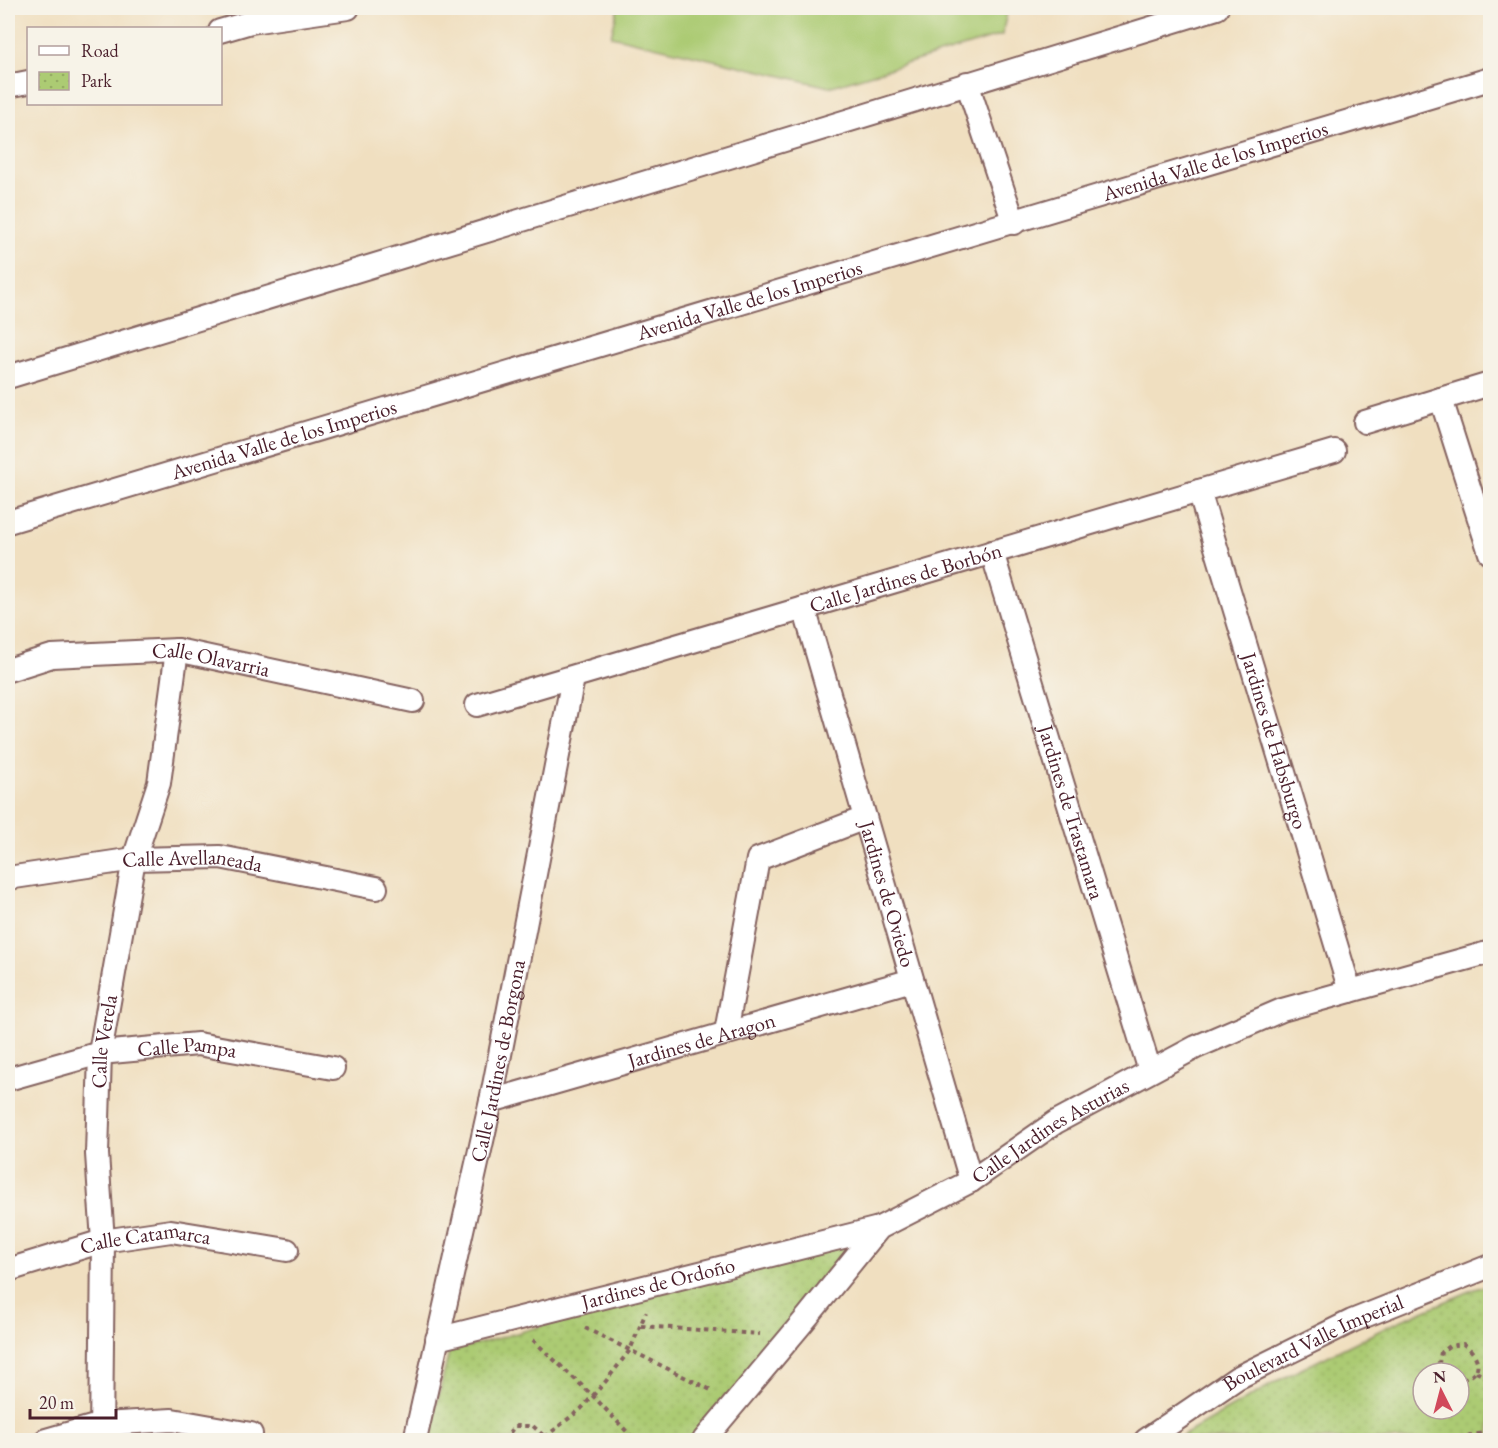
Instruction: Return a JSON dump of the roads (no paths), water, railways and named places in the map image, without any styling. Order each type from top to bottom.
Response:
[{"type":"street","points":[[251,21],[270,8]]},
{"type":"street","points":[[222,31],[251,21],[348,8]]},
{"type":"street","points":[[8,377],[1217,8]]},
{"type":"street","name":"Avenida Valle de los Imperios","points":[[8,522],[1491,79]]},
{"type":"street","points":[[8,86],[27,82]]},
{"type":"street","points":[[967,83],[1014,223]]},
{"type":"street","points":[[1365,422],[1491,384]]},
{"type":"street","points":[[1441,399],[1491,553]]},
{"type":"street","name":"Calle Jardines de Borbón","points":[[477,705],[1334,451]]},
{"type":"street","name":"Jardines de Habsburgo","points":[[1199,491],[1350,991]]},
{"type":"street","name":"Jardines de Trastamara","points":[[992,552],[1150,1071]]},
{"type":"street","name":"Jardines de Oviedo","points":[[804,608],[971,1181]]},
{"type":"street","name":"Calle Olavarria","points":[[8,670],[52,656],[177,650],[412,701]]},
{"type":"street","name":"Calle Verela","points":[[101,1432],[103,1241],[97,1154],[100,1053],[134,859],[159,783],[177,650]]},
{"type":"street","name":"Calle Jardines de Borgona","points":[[415,1440],[491,1101],[573,678]]},
{"type":"street","points":[[726,1032],[758,859],[865,818]]},
{"type":"street","name":"Calle Avellaneada","points":[[8,878],[134,859],[220,857],[376,888]]},
{"type":"street","name":"Calle Jardines Asturias","points":[[704,1440],[879,1228],[971,1181],[1056,1122],[1196,1047],[1282,1010],[1487,953]]},
{"type":"street","name":"Jardines de Aragon","points":[[491,1101],[912,980]]},
{"type":"street","name":"Calle Pampa","points":[[8,1079],[100,1053],[198,1044],[333,1068]]},
{"type":"street","name":"Jardines de Ordoño","points":[[437,1339],[879,1228]]},
{"type":"street","name":"Calle Catamarca","points":[[8,1270],[103,1241],[171,1231],[287,1250]]},
{"type":"street","name":"Boulevard Valle Imperial","points":[[1146,1440],[1237,1378],[1352,1321],[1491,1266]]},
{"type":"street","points":[[46,1440],[172,1420],[251,1434]]}]
